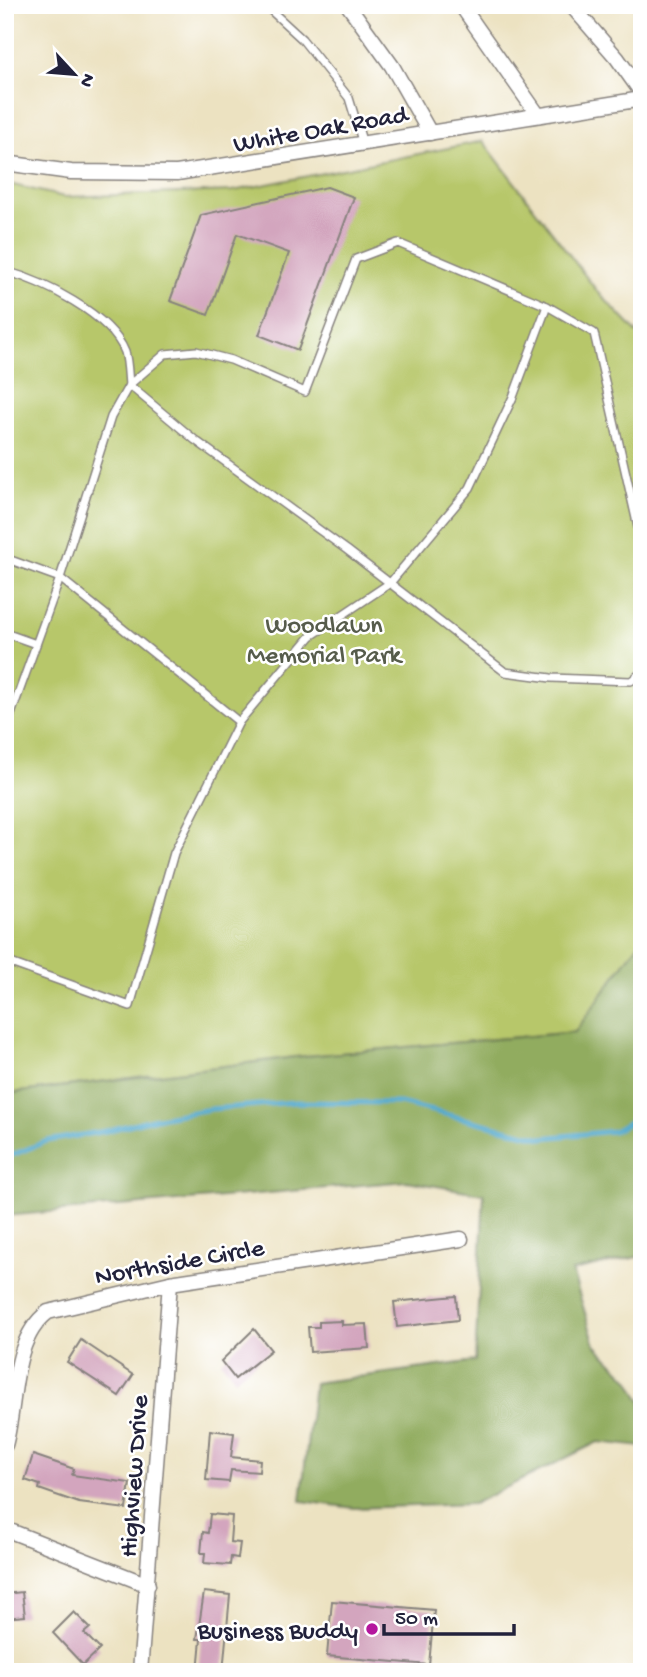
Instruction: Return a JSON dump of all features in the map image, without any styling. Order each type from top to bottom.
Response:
[{"type":"street","points":[[348,5],[392,66],[430,133]]},
{"type":"street","points":[[461,5],[538,115]]},
{"type":"street","points":[[571,5],[617,58],[642,93]]},
{"type":"street","name":"White Oak Road","points":[[5,163],[71,172],[177,173],[642,99]]},
{"type":"street","name":"Northside Circle","points":[[5,1445],[22,1350],[28,1335],[41,1318],[70,1304],[170,1283],[461,1239]]},
{"type":"street","name":"Highview Drive","points":[[140,1672],[149,1585],[170,1283]]},
{"type":"street","points":[[5,1529],[149,1585]]},
{"type":"lane","points":[[265,5],[302,40],[349,98],[363,145]]},
{"type":"lane","points":[[5,732],[60,578],[111,417],[129,385],[165,354],[196,351],[231,360],[305,392],[356,259],[398,243],[547,306],[594,333],[642,545]]},
{"type":"lane","points":[[5,271],[23,276],[63,296],[102,320],[125,352],[129,385],[195,440],[390,583],[505,673],[631,681],[642,672]]},
{"type":"lane","points":[[5,961],[130,1006],[174,853],[239,722],[310,636],[390,583],[470,488],[513,397],[547,306]]},
{"type":"lane","points":[[5,558],[60,578],[239,722]]},
{"type":"lane","points":[[5,633],[36,644]]},
{"type":"green space","name":"Woodlawn Memorial Park","points":[[483,141],[597,291],[642,338],[642,939],[575,1032],[295,1057],[5,1094],[5,183],[64,197],[233,191]]},
{"type":"green space","points":[[642,939],[642,1256],[572,1271],[595,1345],[629,1379],[642,1403],[642,1447],[598,1442],[473,1504],[354,1508],[301,1501],[314,1383],[475,1361],[484,1194],[407,1181],[5,1216],[5,1094],[295,1057],[575,1032]]},
{"type":"building","points":[[327,187],[354,197],[298,350],[259,335],[289,253],[237,234],[208,315],[170,301],[201,215]]},
{"type":"building","points":[[456,1296],[458,1320],[397,1327],[394,1302]]},
{"type":"building","points":[[342,1321],[342,1325],[367,1324],[369,1348],[310,1352],[308,1327],[319,1327],[319,1322]]},
{"type":"building","points":[[254,1329],[271,1350],[235,1379],[221,1361]]},
{"type":"building","points":[[81,1340],[133,1375],[119,1396],[67,1362]]},
{"type":"building","points":[[210,1430],[234,1433],[231,1457],[260,1460],[259,1472],[231,1470],[229,1482],[206,1480]]},
{"type":"building","points":[[33,1455],[74,1469],[72,1475],[130,1483],[126,1509],[79,1503],[39,1489],[40,1485],[25,1480]]},
{"type":"building","points":[[210,1514],[232,1516],[230,1542],[240,1543],[238,1558],[231,1557],[230,1565],[204,1563],[205,1553],[201,1553],[203,1532],[208,1533]]},
{"type":"building","points":[[22,1592],[25,1616],[5,1618],[5,1594]]},
{"type":"building","points":[[204,1592],[230,1595],[223,1672],[198,1672],[201,1639],[197,1639]]},
{"type":"building","points":[[332,1601],[434,1610],[429,1665],[327,1656]]},
{"type":"building","points":[[74,1612],[90,1628],[84,1633],[100,1649],[83,1665],[53,1633]]},
{"type":"waterway","points":[[5,1158],[47,1141],[106,1131],[152,1119],[211,1109],[295,1102],[400,1103],[542,1138],[614,1131],[642,1115]]},
{"type":"place","name":"Business Buddy","points":[[372,1629]]}]
